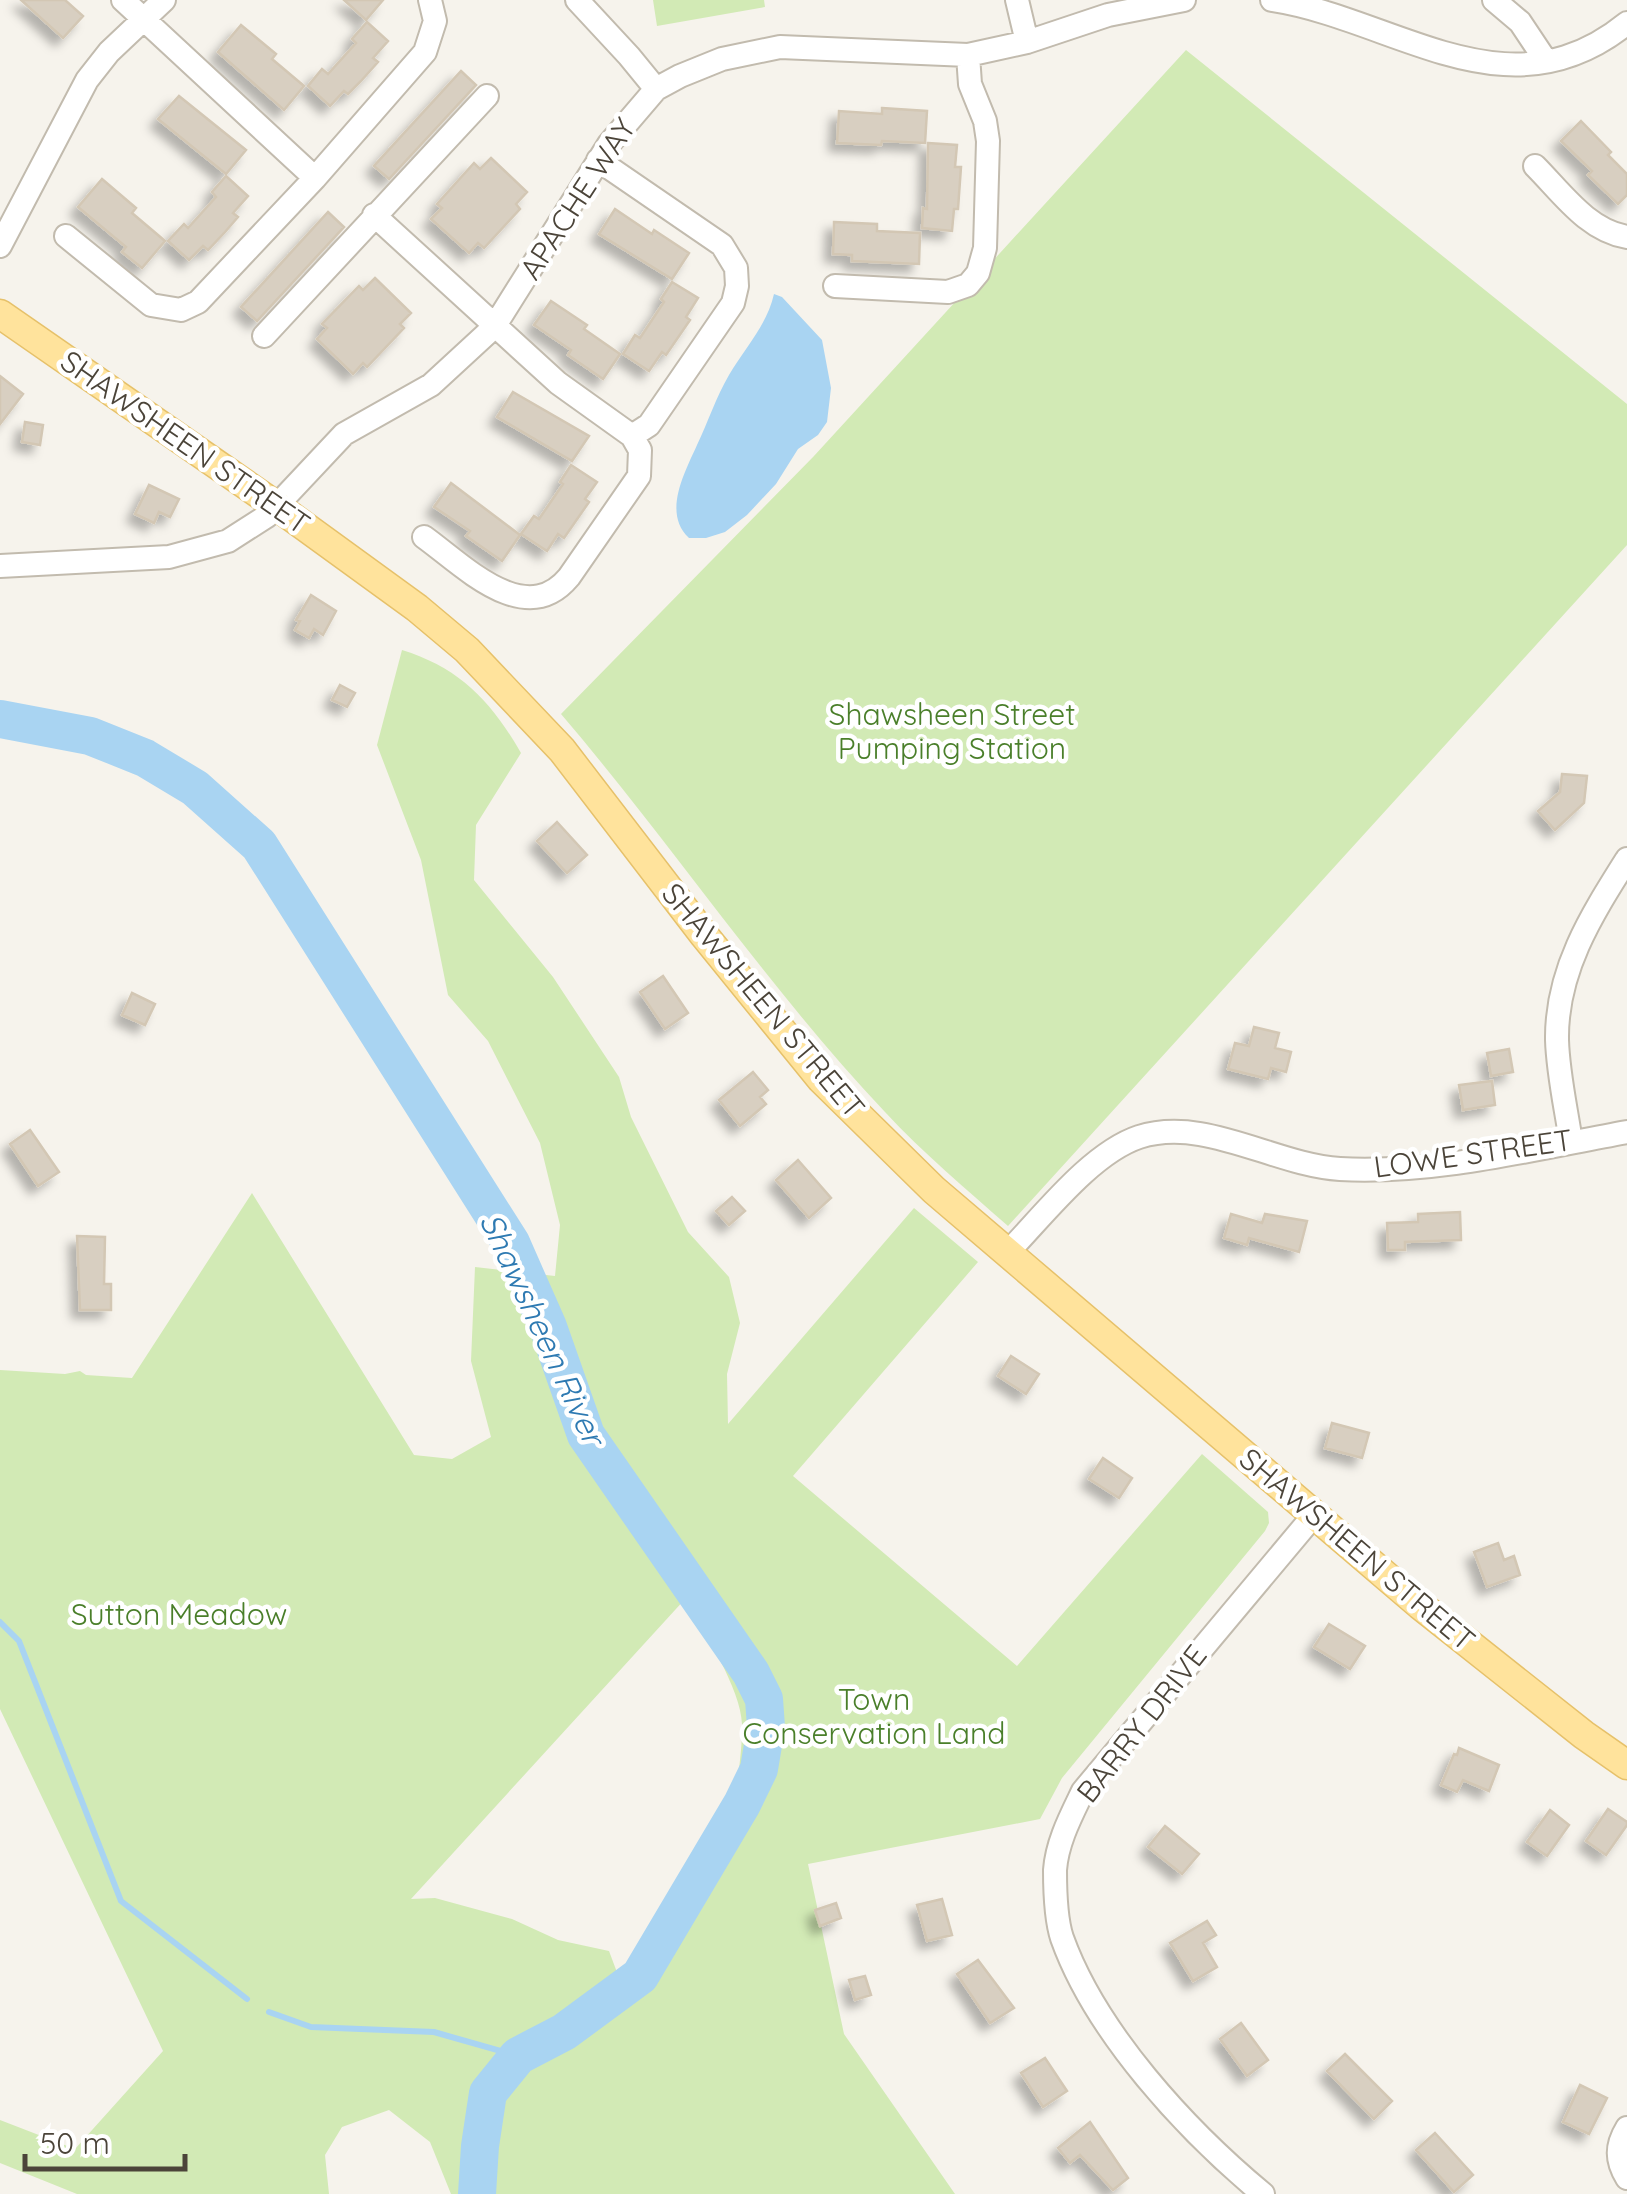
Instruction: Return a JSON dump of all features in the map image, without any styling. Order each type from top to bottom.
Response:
[{"type":"main road","name":"SHAWSHEEN STREET","points":[[0,314],[278,507],[467,650],[570,759],[704,935],[821,1079],[934,1190],[1490,1662],[1627,1764]]},
{"type":"street","points":[[123,0],[315,178]]},
{"type":"street","points":[[0,246],[87,80],[164,0]]},
{"type":"street","points":[[66,236],[151,305],[181,310],[210,292],[425,52],[435,21],[430,0]]},
{"type":"street","points":[[576,0],[656,89]]},
{"type":"street","points":[[1017,0],[1026,42]]},
{"type":"street","name":"APACHE WAY","points":[[0,566],[168,557],[228,541],[278,507],[329,446],[431,385],[494,328],[598,160],[632,114],[656,89],[704,65],[772,48],[968,55],[1026,42],[1108,16],[1184,0]]},
{"type":"street","points":[[1272,0],[1330,12],[1472,62],[1514,65],[1546,61],[1597,44],[1627,23]]},
{"type":"street","points":[[1494,0],[1520,22],[1546,61]]},
{"type":"street","points":[[835,286],[948,292],[968,285],[978,273],[985,248],[988,141],[985,120],[968,80],[968,55]]},
{"type":"street","points":[[264,336],[487,96]]},
{"type":"street","points":[[598,160],[722,245],[737,277],[736,295],[728,311],[649,425],[632,436]]},
{"type":"street","points":[[1535,166],[1584,217],[1607,233],[1627,237]]},
{"type":"street","points":[[374,215],[494,328],[558,383],[632,436],[640,450],[639,476],[569,577],[549,594],[532,598],[506,594],[424,537]]},
{"type":"street","points":[[1571,1142],[1557,1039],[1562,988],[1582,933],[1627,860]]},
{"type":"street","name":"LOWE STREET","points":[[1008,1252],[1110,1152],[1130,1141],[1159,1133],[1197,1134],[1299,1163],[1342,1169],[1421,1166],[1627,1132]]},
{"type":"street","name":"BARRY DRIVE","points":[[1263,2194],[1215,2154],[1119,2043],[1083,1985],[1061,1935],[1055,1869],[1064,1830],[1083,1791],[1314,1515]]},
{"type":"street","points":[[1627,2128],[1618,2152],[1627,2178]]},
{"type":"green space","points":[[653,0],[764,0],[765,7],[657,26]]},
{"type":"green space","name":"Shawsheen Street Pumping Station","points":[[1186,50],[1627,404],[1627,545],[1008,1226],[914,1142],[842,1064],[561,714],[814,456]]},
{"type":"green space","points":[[402,650],[441,666],[472,689],[498,718],[521,753],[476,825],[474,880],[553,977],[619,1077],[631,1117],[688,1232],[729,1277],[740,1323],[727,1374],[728,1424],[914,1208],[978,1262],[793,1476],[1017,1666],[1202,1454],[1268,1512],[1265,1531],[1062,1778],[1040,1819],[808,1864],[844,2034],[955,2194],[451,2194],[430,2142],[389,2110],[342,2127],[325,2155],[329,2194],[77,2194],[0,2163],[0,2120],[75,2149],[163,2051],[0,1709],[0,1370],[65,1374],[80,1371],[86,1375],[132,1378],[252,1193],[414,1455],[452,1459],[491,1437],[471,1361],[475,1267],[555,1276],[560,1225],[540,1143],[488,1041],[448,995],[421,860],[377,745]],"holes":[[[686,1598],[728,1677],[740,1710],[738,1774],[726,1828],[706,1855],[665,1946],[641,1977],[624,1991],[609,1951],[558,1940],[512,1919],[435,1898],[411,1899]]]},
{"type":"water","points":[[774,294],[782,297],[822,340],[831,388],[827,422],[818,435],[798,449],[776,484],[747,515],[725,532],[689,538],[677,517],[682,480],[720,392],[761,326]]},
{"type":"building","points":[[21,0],[65,0],[83,16],[63,38]]},
{"type":"building","points":[[344,0],[383,0],[366,20]]},
{"type":"building","points":[[367,22],[388,41],[373,58],[378,62],[348,94],[344,91],[330,106],[308,86],[322,69],[328,74],[356,43],[352,39]]},
{"type":"building","points":[[241,25],[276,54],[272,59],[304,86],[284,110],[218,52]]},
{"type":"building","points":[[461,71],[476,85],[389,179],[374,166]]},
{"type":"building","points":[[179,96],[246,150],[226,174],[158,119]]},
{"type":"building","points":[[882,108],[927,111],[925,143],[837,143],[839,111],[882,114]]},
{"type":"building","points":[[1581,121],[1627,174],[1627,195],[1618,204],[1561,141]]},
{"type":"building","points":[[928,143],[957,145],[955,167],[961,167],[952,231],[922,228],[923,208],[927,209]]},
{"type":"building","points":[[491,158],[527,192],[516,204],[520,209],[484,248],[478,243],[469,253],[431,219],[442,208],[437,204],[474,163],[480,169]]},
{"type":"building","points":[[226,176],[248,196],[233,213],[238,217],[225,232],[208,250],[203,246],[189,260],[168,241],[184,224],[188,228],[216,197],[212,192]]},
{"type":"building","points":[[102,179],[136,208],[132,213],[165,241],[142,268],[122,252],[126,247],[78,207]]},
{"type":"building","points":[[615,209],[689,253],[672,279],[599,234]]},
{"type":"building","points":[[328,212],[344,227],[257,321],[241,307]]},
{"type":"building","points":[[834,222],[877,224],[877,231],[920,233],[919,264],[852,261],[852,255],[833,254]]},
{"type":"building","points":[[375,278],[411,313],[400,324],[404,328],[367,367],[363,363],[353,374],[317,339],[327,328],[322,324],[359,286],[363,290]]},
{"type":"building","points":[[672,282],[698,298],[686,317],[690,320],[666,355],[662,352],[649,371],[623,354],[635,335],[640,338]]},
{"type":"building","points":[[551,301],[620,354],[603,379],[568,355],[571,350],[534,325]]},
{"type":"building","points":[[0,376],[23,394],[0,424]]},
{"type":"building","points":[[513,392],[589,436],[572,461],[497,417]]},
{"type":"building","points":[[25,422],[43,425],[40,445],[22,442]]},
{"type":"building","points":[[571,465],[597,482],[585,499],[589,502],[564,538],[558,534],[547,551],[521,534],[534,516],[539,519]]},
{"type":"building","points":[[451,483],[520,535],[502,561],[466,536],[470,531],[434,507]]},
{"type":"building","points":[[149,485],[179,499],[170,517],[159,512],[154,523],[135,514]]},
{"type":"building","points":[[311,595],[336,611],[323,635],[314,629],[309,638],[295,630],[300,621],[296,620]]},
{"type":"building","points":[[340,685],[355,693],[347,707],[332,700]]},
{"type":"building","points":[[1562,774],[1587,776],[1584,803],[1555,830],[1538,811],[1560,792]]},
{"type":"building","points":[[557,822],[587,855],[567,873],[537,841]]},
{"type":"building","points":[[663,976],[688,1013],[665,1029],[640,992]]},
{"type":"building","points":[[132,993],[155,1004],[145,1025],[122,1015]]},
{"type":"building","points":[[1254,1027],[1279,1033],[1275,1048],[1291,1052],[1286,1072],[1271,1068],[1268,1079],[1228,1069],[1235,1043],[1249,1046]]},
{"type":"building","points":[[1509,1049],[1513,1072],[1491,1076],[1487,1053]]},
{"type":"building","points":[[753,1072],[768,1090],[760,1097],[766,1104],[740,1126],[719,1100]]},
{"type":"building","points":[[1492,1081],[1495,1105],[1463,1110],[1459,1085]]},
{"type":"building","points":[[30,1130],[59,1172],[38,1186],[10,1144]]},
{"type":"building","points":[[798,1160],[831,1198],[809,1218],[776,1180]]},
{"type":"building","points":[[732,1197],[745,1211],[729,1225],[716,1211]]},
{"type":"building","points":[[1460,1212],[1461,1240],[1405,1242],[1405,1250],[1388,1250],[1387,1223],[1418,1222],[1418,1214]]},
{"type":"building","points":[[1231,1214],[1262,1223],[1265,1214],[1307,1221],[1299,1252],[1249,1238],[1247,1245],[1224,1238]]},
{"type":"building","points":[[77,1236],[105,1237],[104,1284],[111,1284],[111,1310],[80,1310]]},
{"type":"building","points":[[1011,1356],[1039,1374],[1026,1394],[998,1376]]},
{"type":"building","points":[[1332,1423],[1369,1433],[1362,1458],[1325,1448]]},
{"type":"building","points":[[1103,1458],[1132,1478],[1119,1498],[1089,1479]]},
{"type":"building","points":[[1498,1543],[1504,1560],[1514,1556],[1520,1575],[1487,1587],[1474,1552]]},
{"type":"building","points":[[1329,1624],[1365,1646],[1350,1669],[1314,1647]]},
{"type":"building","points":[[1459,1748],[1499,1765],[1489,1791],[1463,1780],[1457,1792],[1441,1785]]},
{"type":"building","points":[[1608,1809],[1627,1825],[1606,1855],[1586,1841]]},
{"type":"building","points":[[1550,1810],[1569,1825],[1547,1856],[1527,1842]]},
{"type":"building","points":[[1165,1826],[1199,1854],[1182,1874],[1148,1847]]},
{"type":"building","points":[[942,1899],[952,1935],[927,1941],[917,1905]]},
{"type":"building","points":[[836,1903],[841,1918],[820,1926],[815,1910]]},
{"type":"building","points":[[1207,1921],[1216,1935],[1203,1943],[1217,1967],[1193,1981],[1170,1943]]},
{"type":"building","points":[[978,1960],[1014,2008],[990,2023],[957,1974]]},
{"type":"building","points":[[865,1976],[871,1995],[855,2000],[849,1980]]},
{"type":"building","points":[[1241,2023],[1268,2060],[1247,2076],[1220,2039]]},
{"type":"building","points":[[1345,2054],[1392,2101],[1374,2119],[1327,2071]]},
{"type":"building","points":[[1045,2058],[1067,2091],[1043,2107],[1021,2073]]},
{"type":"building","points":[[1580,2085],[1607,2098],[1589,2134],[1563,2122]]},
{"type":"building","points":[[1090,2122],[1128,2178],[1113,2190],[1080,2155],[1070,2163],[1058,2148]]},
{"type":"building","points":[[1435,2133],[1473,2175],[1454,2192],[1416,2150]]},
{"type":"waterway","name":"Shawsheen River","points":[[0,719],[90,736],[145,758],[195,788],[259,845],[511,1243],[548,1327],[586,1435],[751,1673],[764,1699],[766,1727],[759,1769],[640,1976],[564,2032],[518,2056],[488,2093],[477,2194]]},
{"type":"waterway","points":[[0,1622],[19,1641],[121,1901],[247,1999]]},
{"type":"waterway","points":[[269,2012],[311,2027],[434,2032],[518,2056]]},
{"type":"park label","name":"Sutton Meadow","points":[[179,1615]]},
{"type":"park label","name":"Town Conservation Land","points":[[874,1717]]}]
